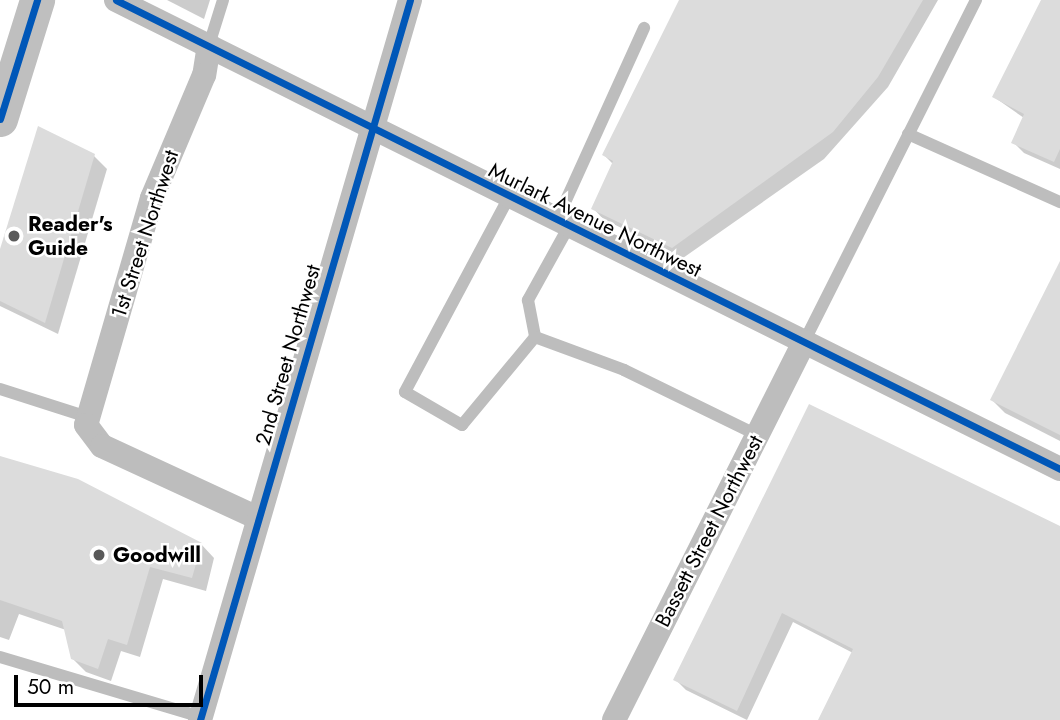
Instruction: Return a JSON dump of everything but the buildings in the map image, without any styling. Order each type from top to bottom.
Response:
[{"type":"main road","points":[[0,119],[37,0]]},
{"type":"street","name":"Murlark Avenue Northwest","points":[[116,0],[1060,469]]},
{"type":"street","name":"2nd Street Northwest","points":[[201,719],[410,0]]},
{"type":"street","name":"1st Street Northwest","points":[[87,421],[152,198],[204,75],[209,46]]},
{"type":"street","name":"Bassett Street Northwest","points":[[614,720],[804,342]]},
{"type":"street","points":[[87,421],[102,446],[258,518]]},
{"type":"lane","points":[[209,46],[223,0]]},
{"type":"lane","points":[[804,342],[976,0]]},
{"type":"lane","points":[[536,337],[528,300],[644,28]]},
{"type":"lane","points":[[908,134],[1060,202]]},
{"type":"lane","points":[[509,197],[405,393],[462,425],[536,337]]},
{"type":"lane","points":[[536,337],[624,370],[757,435]]},
{"type":"lane","points":[[0,389],[87,421]]},
{"type":"lane","points":[[0,657],[201,719]]},
{"type":"cycle path","points":[[0,119],[37,0]]},
{"type":"cycle path","points":[[116,0],[1060,469]]},
{"type":"cycle path","points":[[200,720],[410,0]]},
{"type":"place","name":"Reader's Guide","points":[[14,236]]},
{"type":"place","name":"Goodwill","points":[[99,555]]}]
